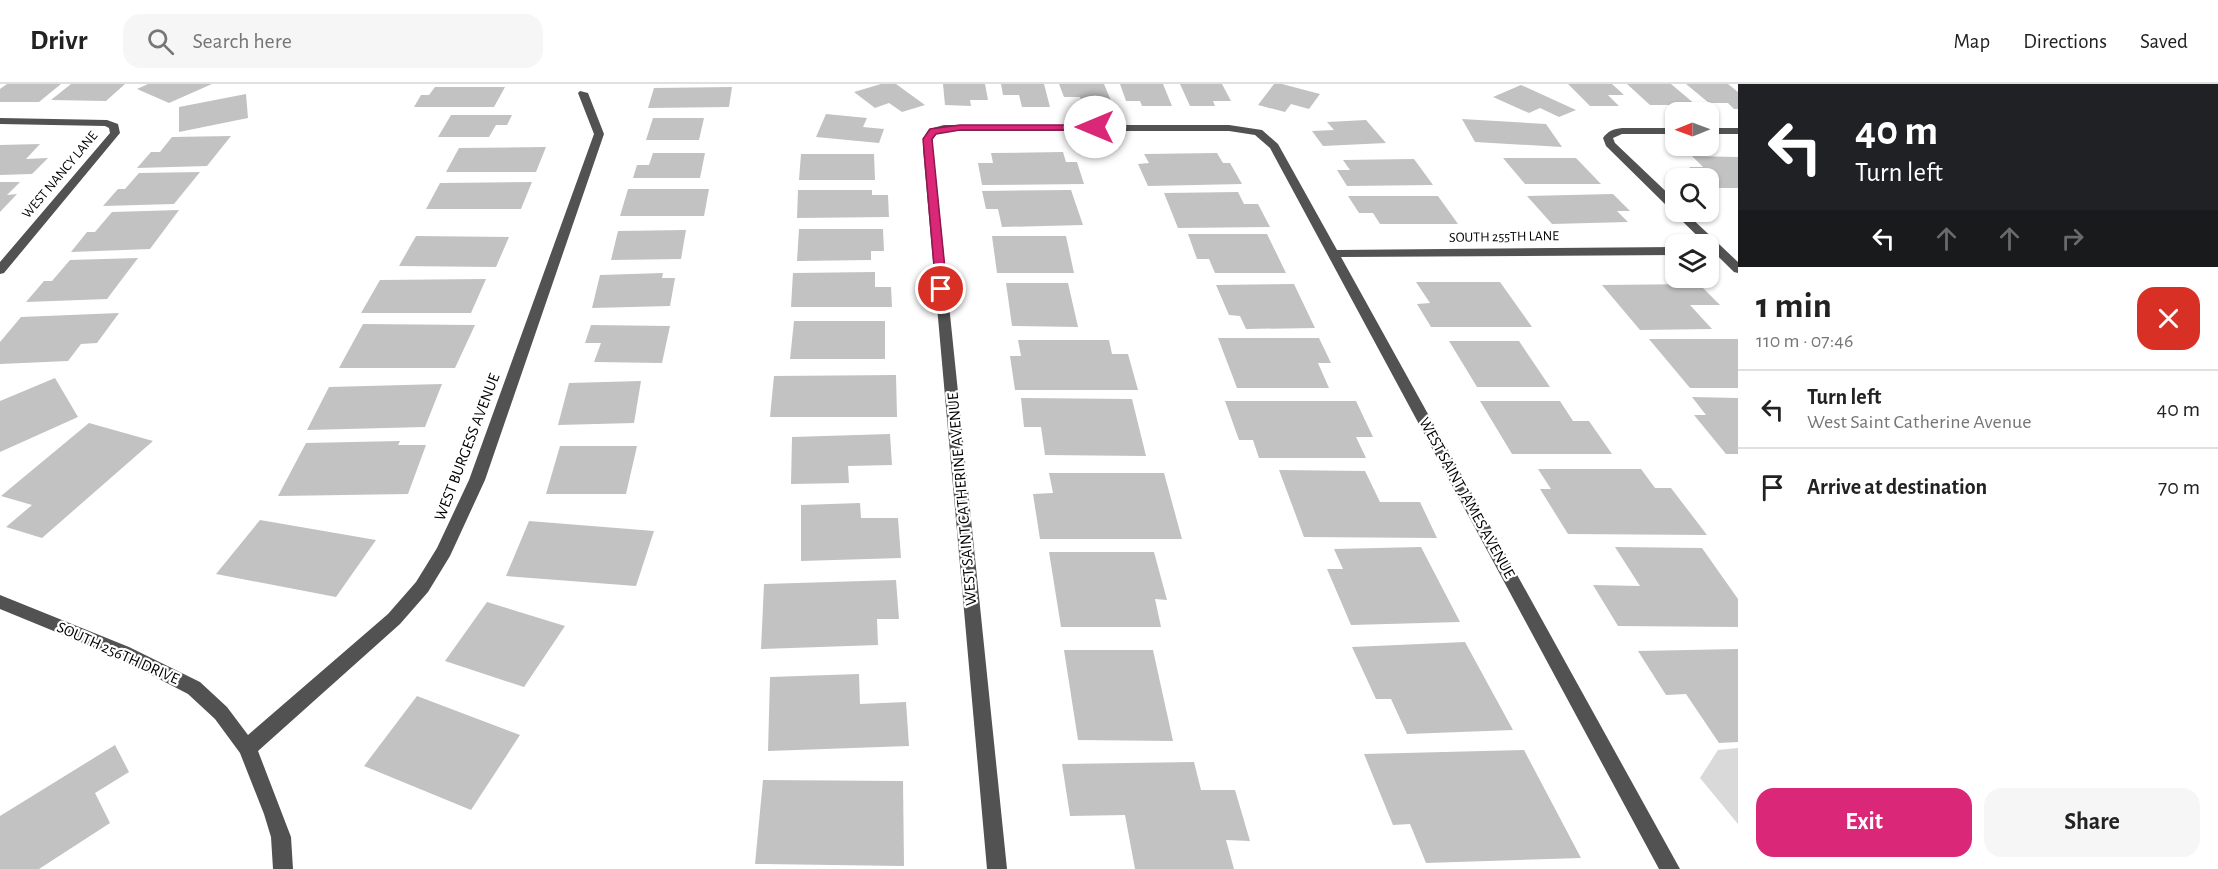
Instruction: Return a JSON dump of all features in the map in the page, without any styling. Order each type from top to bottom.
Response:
[{"type":"street","name":"WEST BURGESS AVENUE","points":[[248,748],[394,620],[422,586],[444,551],[477,480],[599,134],[583,93]]},
{"type":"street","name":"WEST NANCY LANE","points":[[0,121],[107,123],[114,126],[115,133],[0,270]]},
{"type":"street","name":"WEST SAINT CATHERINE AVENUE","points":[[997,869],[928,139],[933,131],[960,127],[1229,128],[1258,132]]},
{"type":"street","points":[[1665,131],[1622,131],[1608,138],[1610,144],[1665,197]]},
{"type":"street","points":[[1719,131],[1738,131]]},
{"type":"street","name":"WEST SAINT JAMES AVENUE","points":[[1258,132],[1274,146],[1670,869]]},
{"type":"street","points":[[1688,222],[1699,234]]},
{"type":"street","name":"SOUTH 255TH LANE","points":[[1333,254],[1665,251]]},
{"type":"street","points":[[1719,254],[1738,269]]},
{"type":"street","name":"SOUTH 256TH DRIVE","points":[[0,602],[123,652],[194,688],[221,713],[248,748],[281,837],[283,869]]},
{"type":"shaded area","points":[[1738,748],[1738,824],[1700,778],[1718,750]]},
{"type":"building","points":[[7,84],[61,84],[39,102],[0,102],[0,89]]},
{"type":"building","points":[[71,84],[125,84],[106,101],[51,100]]},
{"type":"building","points":[[148,84],[212,84],[169,103],[137,89]]},
{"type":"building","points":[[881,84],[896,84],[925,105],[902,112],[889,103],[875,108],[854,92]]},
{"type":"building","points":[[943,84],[985,84],[988,100],[970,100],[971,106],[945,105]]},
{"type":"building","points":[[1001,84],[1044,84],[1050,107],[1022,107],[1019,95],[1003,95]]},
{"type":"building","points":[[1059,84],[1104,84],[1114,108],[1084,108],[1080,97],[1064,97]]},
{"type":"building","points":[[1120,84],[1163,84],[1172,106],[1142,106],[1140,101],[1126,101]]},
{"type":"building","points":[[1180,84],[1222,84],[1231,101],[1213,101],[1215,106],[1190,106]]},
{"type":"building","points":[[1274,84],[1320,94],[1309,109],[1291,104],[1285,112],[1258,105]]},
{"type":"building","points":[[1568,84],[1612,84],[1624,95],[1608,95],[1619,106],[1590,106]]},
{"type":"building","points":[[1627,84],[1671,84],[1692,102],[1665,102],[1665,105],[1650,105]]},
{"type":"building","points":[[1686,84],[1728,84],[1738,92],[1738,109],[1734,109],[1728,103],[1708,102]]},
{"type":"building","points":[[1521,85],[1576,110],[1559,117],[1540,108],[1529,113],[1493,97]]},
{"type":"building","points":[[435,87],[505,87],[494,107],[414,107],[421,95],[429,95]]},
{"type":"building","points":[[732,87],[729,107],[648,108],[654,88]]},
{"type":"building","points":[[246,94],[248,118],[179,132],[179,107]]},
{"type":"building","points":[[826,114],[867,118],[863,127],[884,129],[879,143],[816,137]]},
{"type":"building","points":[[451,115],[512,115],[507,125],[496,125],[489,137],[438,137]]},
{"type":"building","points":[[653,118],[704,118],[699,140],[646,140]]},
{"type":"building","points":[[1462,119],[1546,124],[1562,147],[1475,142]]},
{"type":"building","points":[[1366,120],[1386,143],[1323,146],[1312,131],[1334,130],[1327,122]]},
{"type":"building","points":[[231,136],[207,166],[137,168],[151,152],[160,152],[172,137]]},
{"type":"building","points":[[40,144],[26,159],[48,158],[32,174],[0,175],[0,145]]},
{"type":"building","points":[[546,147],[536,172],[446,172],[459,148]]},
{"type":"building","points":[[1063,152],[1066,162],[1077,162],[1084,184],[982,185],[978,163],[993,163],[991,153]]},
{"type":"building","points":[[653,153],[705,153],[700,178],[633,178],[637,165],[649,165]]},
{"type":"building","points":[[1217,153],[1223,163],[1230,163],[1242,184],[1148,186],[1138,164],[1149,163],[1144,154]]},
{"type":"building","points":[[801,154],[874,154],[875,180],[799,180]]},
{"type":"building","points":[[1692,156],[1738,157],[1738,188],[1719,188],[1719,168],[1689,167],[1703,167]]},
{"type":"building","points":[[1503,158],[1576,158],[1601,184],[1525,184]]},
{"type":"building","points":[[1414,159],[1433,185],[1347,186],[1337,170],[1350,170],[1343,160]]},
{"type":"building","points":[[200,172],[174,204],[103,206],[118,189],[125,189],[139,173]]},
{"type":"building","points":[[0,182],[20,182],[7,195],[17,194],[0,212]]},
{"type":"building","points":[[532,182],[521,209],[426,209],[440,183]]},
{"type":"building","points":[[628,189],[709,189],[704,216],[620,216]]},
{"type":"building","points":[[798,190],[872,190],[872,195],[888,195],[889,217],[797,218]]},
{"type":"building","points":[[1071,190],[1083,225],[1002,227],[998,209],[986,209],[982,191]]},
{"type":"building","points":[[1238,192],[1244,204],[1258,204],[1270,227],[1178,228],[1164,193]]},
{"type":"building","points":[[1613,194],[1630,211],[1617,211],[1628,222],[1552,224],[1527,196]]},
{"type":"building","points":[[1348,196],[1438,196],[1458,224],[1380,224],[1373,213],[1359,213]]},
{"type":"building","points":[[179,210],[150,249],[71,252],[87,232],[95,232],[112,212]]},
{"type":"building","points":[[799,229],[883,229],[884,251],[871,251],[871,260],[797,261]]},
{"type":"building","points":[[686,230],[681,259],[611,260],[618,231]]},
{"type":"building","points":[[1188,234],[1267,234],[1286,273],[1215,273],[1209,259],[1197,259]]},
{"type":"building","points":[[416,236],[509,237],[496,267],[399,266]]},
{"type":"building","points":[[992,236],[1066,236],[1074,273],[997,273]]},
{"type":"building","points":[[138,258],[107,299],[26,302],[44,281],[52,281],[70,260]]},
{"type":"building","points":[[875,272],[875,287],[891,287],[892,307],[791,307],[793,273]]},
{"type":"building","points":[[663,273],[662,278],[675,278],[670,306],[592,308],[600,275]]},
{"type":"building","points":[[486,279],[471,313],[361,313],[380,280]]},
{"type":"building","points":[[1416,282],[1500,282],[1532,327],[1431,327],[1417,304],[1430,303]]},
{"type":"building","points":[[1006,283],[1068,283],[1078,327],[1012,326]]},
{"type":"building","points":[[1294,284],[1315,328],[1246,329],[1240,316],[1229,315],[1216,285]]},
{"type":"building","points":[[1665,284],[1665,288],[1703,288],[1720,305],[1690,305],[1712,329],[1640,330],[1602,285]]},
{"type":"building","points":[[119,313],[97,343],[81,344],[68,361],[0,364],[0,342],[21,317]]},
{"type":"building","points":[[794,321],[885,321],[885,359],[790,359]]},
{"type":"building","points":[[363,324],[475,325],[455,368],[339,368]]},
{"type":"building","points":[[591,325],[670,326],[662,363],[594,362],[601,343],[585,343]]},
{"type":"building","points":[[1218,338],[1319,338],[1331,363],[1318,363],[1329,388],[1237,388]]},
{"type":"building","points":[[1649,339],[1738,339],[1738,388],[1690,388]]},
{"type":"building","points":[[1018,340],[1109,340],[1112,354],[1128,354],[1138,390],[1015,390],[1010,356],[1021,356]]},
{"type":"building","points":[[1449,341],[1519,341],[1550,387],[1477,387]]},
{"type":"building","points":[[896,375],[897,417],[770,417],[774,376]]},
{"type":"building","points":[[55,378],[78,417],[0,452],[0,401]]},
{"type":"building","points":[[641,381],[634,423],[558,425],[569,383]]},
{"type":"building","points":[[442,384],[425,427],[307,430],[329,387]]},
{"type":"building","points":[[1692,397],[1738,398],[1738,454],[1726,454],[1694,415],[1706,415]]},
{"type":"building","points":[[1021,398],[1132,399],[1146,456],[1045,455],[1041,427],[1024,427]]},
{"type":"building","points":[[1225,401],[1356,401],[1373,437],[1356,437],[1366,458],[1259,458],[1253,440],[1239,440]]},
{"type":"building","points":[[1480,401],[1560,401],[1573,421],[1589,421],[1612,454],[1512,454]]},
{"type":"building","points":[[89,423],[153,441],[42,538],[6,527],[32,505],[1,496]]},
{"type":"building","points":[[890,434],[892,465],[848,466],[849,483],[791,484],[792,437]]},
{"type":"building","points":[[400,441],[398,445],[426,445],[408,494],[278,496],[306,443]]},
{"type":"building","points":[[560,446],[637,446],[626,494],[546,494]]},
{"type":"building","points":[[1538,469],[1641,469],[1655,488],[1671,488],[1707,535],[1568,534],[1540,489],[1551,489]]},
{"type":"building","points":[[1279,470],[1365,471],[1380,502],[1420,502],[1437,538],[1304,537]]},
{"type":"building","points":[[1049,473],[1164,473],[1182,539],[1040,539],[1033,494],[1053,493]]},
{"type":"building","points":[[860,503],[861,518],[898,518],[901,558],[801,561],[801,505]]},
{"type":"building","points":[[260,520],[376,540],[336,597],[216,574]]},
{"type":"building","points":[[529,521],[654,531],[636,586],[506,576]]},
{"type":"building","points":[[1421,547],[1460,622],[1351,625],[1327,569],[1343,569],[1334,549]]},
{"type":"building","points":[[1615,547],[1702,548],[1738,599],[1738,627],[1618,626],[1593,585],[1640,586]]},
{"type":"building","points":[[1049,552],[1154,552],[1167,600],[1155,599],[1161,627],[1061,627]]},
{"type":"building","points":[[896,580],[899,619],[877,619],[878,645],[761,649],[764,584]]},
{"type":"building","points":[[487,602],[565,626],[524,687],[445,661]]},
{"type":"building","points":[[1465,642],[1513,730],[1407,734],[1391,699],[1376,699],[1352,647]]},
{"type":"building","points":[[1738,649],[1738,742],[1719,743],[1686,694],[1666,695],[1638,651]]},
{"type":"building","points":[[1064,650],[1153,650],[1173,741],[1078,740]]},
{"type":"building","points":[[859,674],[860,704],[906,702],[909,746],[768,751],[770,677]]},
{"type":"building","points":[[417,696],[520,735],[471,810],[364,766]]},
{"type":"building","points":[[115,745],[129,772],[95,793],[110,823],[39,869],[0,869],[0,816]]},
{"type":"building","points":[[1524,750],[1581,858],[1426,863],[1410,824],[1393,825],[1364,754]]},
{"type":"building","points":[[1194,762],[1201,790],[1235,790],[1250,841],[1226,840],[1234,869],[1135,869],[1125,815],[1070,816],[1062,764]]},
{"type":"building","points":[[763,780],[903,781],[904,866],[755,864]]},
{"type":"route","points":[[941,289],[928,149],[928,139],[933,131],[960,127],[1095,127]]}]
